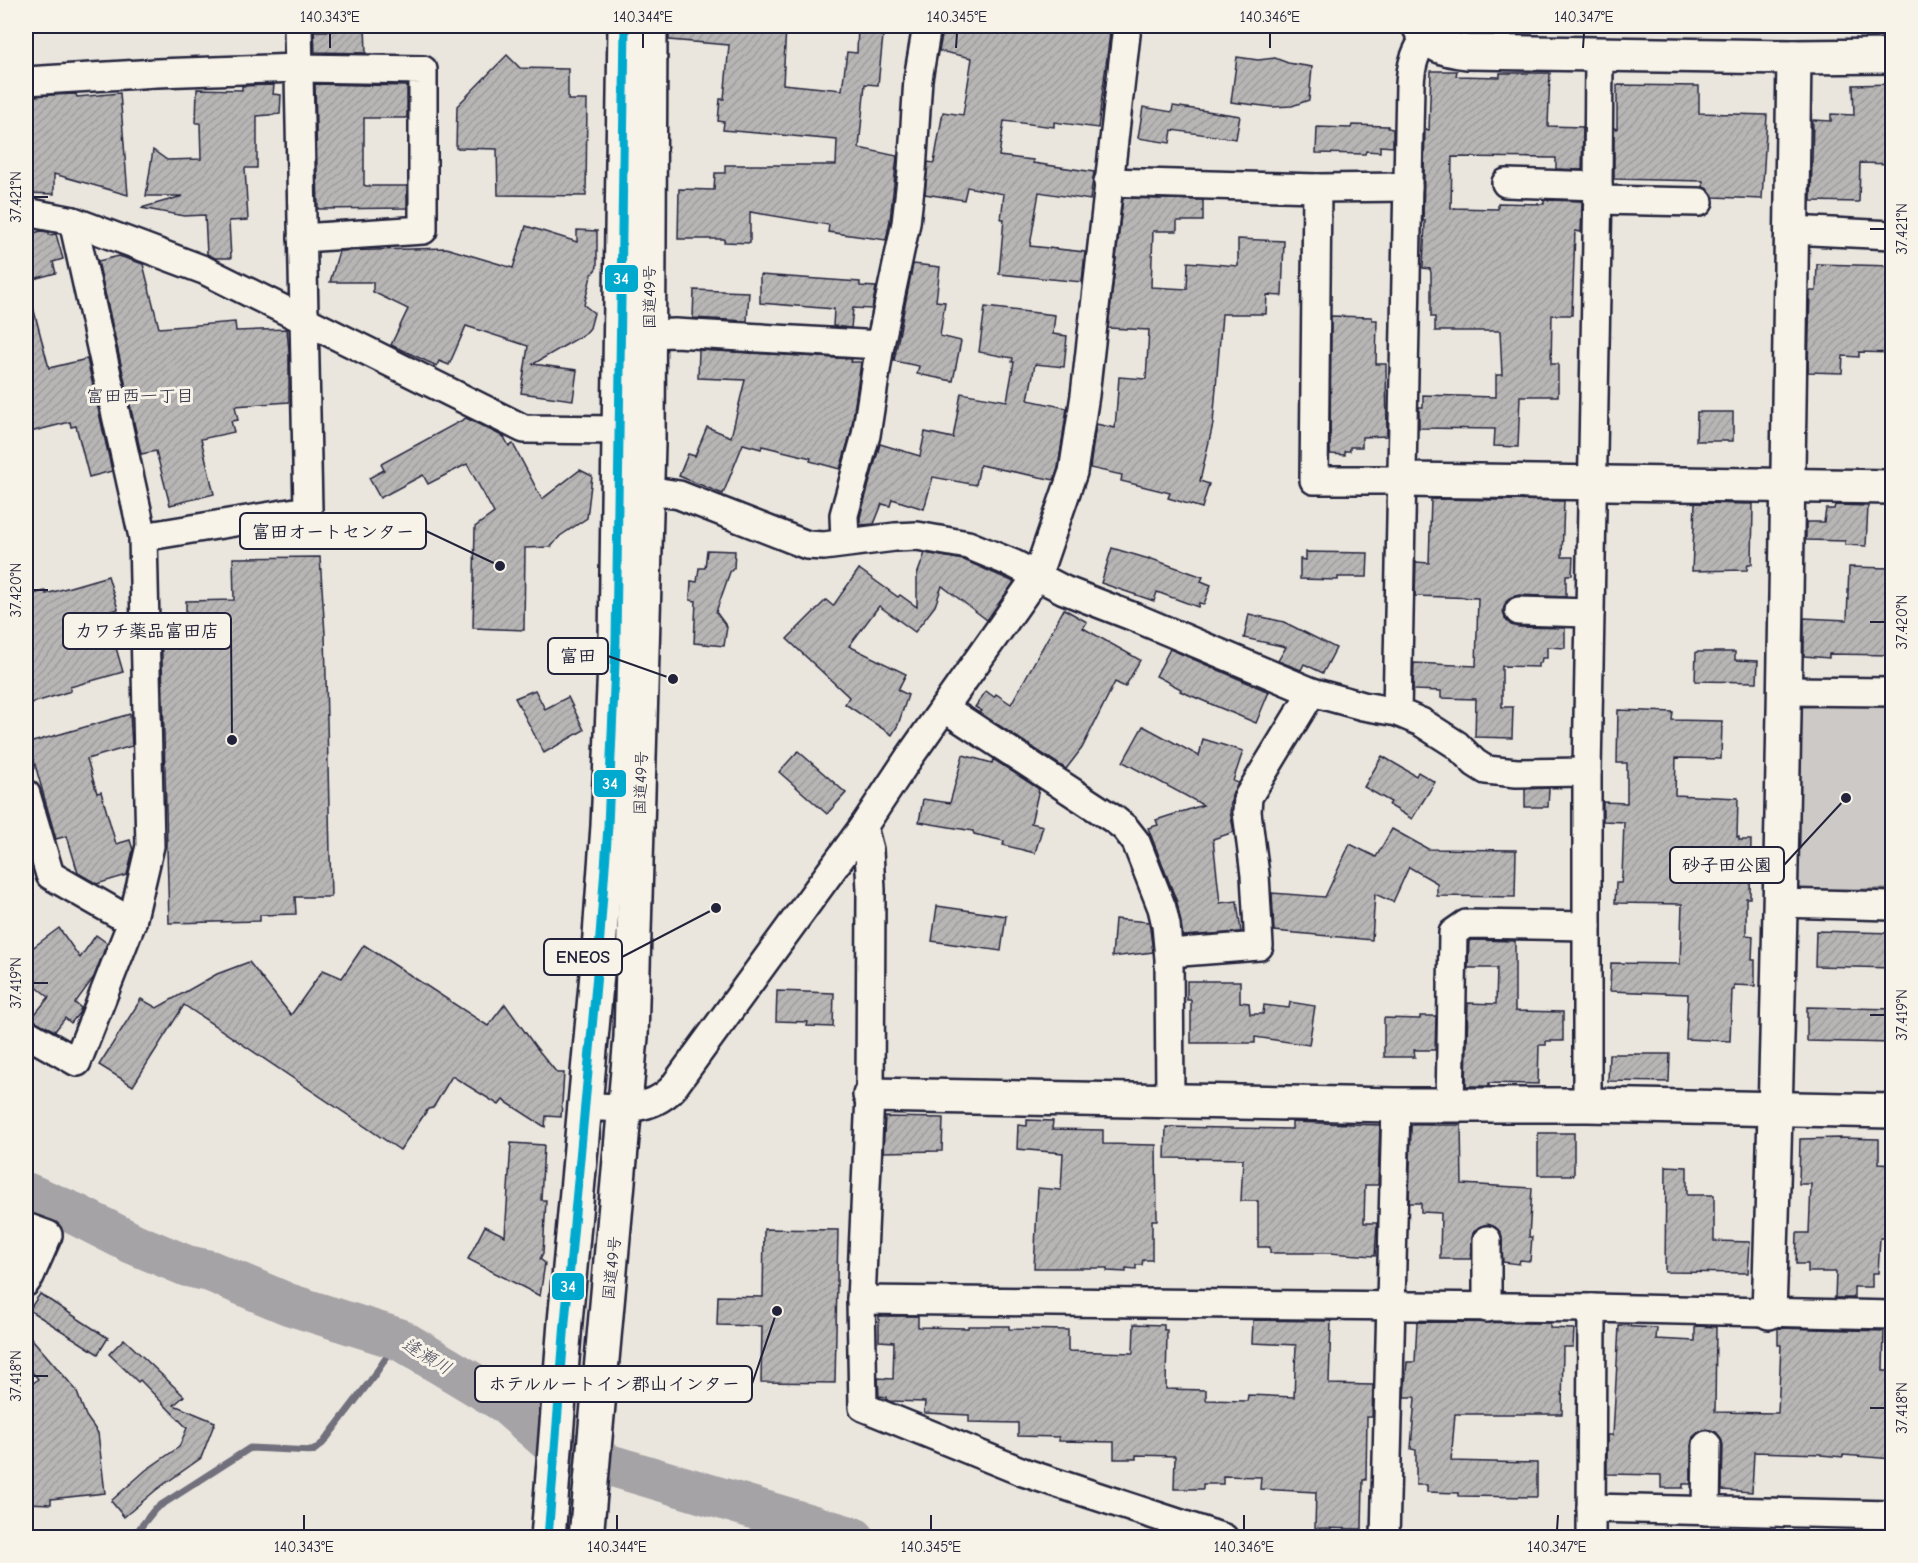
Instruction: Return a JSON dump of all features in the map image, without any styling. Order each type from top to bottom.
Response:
[{"type":"main road","name":"国道49号","points":[[548,1538],[608,826],[616,641],[625,26]]},
{"type":"main road","name":"国道49号","points":[[586,1538],[631,1037],[647,490],[650,26]]},
{"type":"main road","points":[[1422,31],[1442,48],[1468,52],[1794,57],[1893,56]]},
{"type":"main road","points":[[1769,1312],[1785,691],[1794,57]]},
{"type":"main road","points":[[1403,480],[1893,487]]},
{"type":"main road","points":[[870,1095],[1450,1106],[1587,1105],[1893,1111]]},
{"type":"street","points":[[143,537],[308,510],[298,26]]},
{"type":"street","points":[[845,543],[844,515],[866,435],[880,345],[906,223],[918,79],[927,26]]},
{"type":"street","points":[[586,1106],[624,1108],[652,1103],[658,1101],[672,1089],[863,826],[1037,576],[1072,472],[1085,395],[1125,26]]},
{"type":"street","points":[[1397,712],[1411,73],[1422,31]]},
{"type":"street","points":[[1587,1105],[1587,772],[1599,54]]},
{"type":"street","points":[[26,81],[299,68],[423,69],[423,230],[302,238]]},
{"type":"street","points":[[1108,182],[1317,188],[1408,187]]},
{"type":"street","points":[[1506,183],[1699,202]]},
{"type":"street","points":[[1317,188],[1314,480],[1403,480]]},
{"type":"street","points":[[26,212],[74,221],[204,270],[524,429],[620,430]]},
{"type":"street","points":[[26,1033],[77,1062],[132,922],[150,846],[143,537],[74,221]]},
{"type":"street","points":[[1791,230],[1893,235]]},
{"type":"street","points":[[648,334],[675,333],[880,345]]},
{"type":"street","points":[[647,490],[680,495],[807,545],[824,546],[917,536],[968,545],[1064,590],[1312,692],[1363,706],[1397,712],[1421,722],[1457,745],[1475,763],[1486,770],[1517,774],[1587,772]]},
{"type":"street","points":[[1519,611],[1590,613]]},
{"type":"street","points":[[1785,691],[1893,692]]},
{"type":"street","points":[[1169,953],[1259,946],[1247,812],[1248,798],[1312,692]]},
{"type":"street","points":[[944,708],[1125,828],[1136,842],[1162,908],[1168,938],[1170,1101]]},
{"type":"street","points":[[26,794],[50,875],[132,922]]},
{"type":"street","points":[[863,826],[871,878],[870,1095],[861,1300],[862,1407],[1023,1472],[1224,1538]]},
{"type":"street","points":[[1779,903],[1893,906]]},
{"type":"street","points":[[1450,1106],[1454,933],[1466,924],[1587,926]]},
{"type":"street","points":[[1384,1538],[1396,1105]]},
{"type":"street","points":[[26,1227],[48,1236],[26,1282]]},
{"type":"street","points":[[1487,1240],[1487,1308]]},
{"type":"street","points":[[861,1300],[1592,1308],[1893,1315]]},
{"type":"street","points":[[1591,1538],[1592,1308]]},
{"type":"street","points":[[1706,1511],[1707,1445]]},
{"type":"street","points":[[1591,1508],[1893,1515]]},
{"type":"shaded area","points":[[1465,26],[1777,26],[1777,31],[1470,30]]},
{"type":"shaded area","points":[[1892,704],[1892,889],[1797,890],[1802,707]]},
{"type":"building","points":[[333,26],[365,26],[366,53],[315,52],[314,31],[333,31]]},
{"type":"building","points":[[669,26],[786,26],[783,84],[842,90],[847,52],[857,53],[858,26],[884,26],[878,85],[865,84],[859,148],[897,156],[886,240],[828,232],[829,225],[750,212],[750,243],[724,242],[724,239],[678,239],[679,189],[714,190],[715,173],[725,173],[725,165],[836,165],[837,140],[723,130],[724,122],[718,121],[720,99],[724,99],[729,45],[669,40]]},
{"type":"building","points":[[944,26],[967,26],[987,30],[988,26],[1066,26],[1110,33],[1098,128],[1054,122],[1054,127],[1004,121],[999,156],[1094,172],[1090,200],[1039,192],[1030,246],[1085,252],[1082,282],[999,274],[1004,194],[967,187],[964,200],[925,194],[928,162],[934,163],[943,112],[963,115],[972,58],[939,51]]},
{"type":"building","points":[[507,55],[520,68],[568,69],[568,100],[587,100],[586,196],[498,195],[497,149],[456,148],[457,106]]},
{"type":"building","points":[[1237,57],[1258,60],[1275,58],[1312,67],[1309,100],[1292,106],[1272,107],[1231,102]]},
{"type":"building","points":[[1431,71],[1457,71],[1456,76],[1500,77],[1500,73],[1550,73],[1548,126],[1583,127],[1582,170],[1556,169],[1556,158],[1452,157],[1451,208],[1498,209],[1498,203],[1544,204],[1544,200],[1582,201],[1581,232],[1575,231],[1572,315],[1552,315],[1551,364],[1558,364],[1558,396],[1520,396],[1518,447],[1494,446],[1495,429],[1419,428],[1419,407],[1423,407],[1423,395],[1496,397],[1496,375],[1502,375],[1500,331],[1435,331],[1435,317],[1431,317],[1431,273],[1430,269],[1423,268],[1425,221],[1423,221],[1425,129],[1429,130]]},
{"type":"building","points":[[315,84],[407,86],[407,118],[364,118],[364,185],[407,186],[407,208],[318,209]]},
{"type":"building","points":[[1893,84],[1893,164],[1860,163],[1859,202],[1811,201],[1813,120],[1831,121],[1831,114],[1854,115],[1853,85]]},
{"type":"building","points":[[274,85],[273,94],[281,95],[280,114],[257,116],[257,168],[245,168],[248,220],[229,221],[231,258],[215,258],[207,254],[205,215],[184,216],[141,208],[183,196],[146,196],[153,150],[167,160],[201,159],[200,123],[196,123],[197,89],[242,90],[242,86]]},
{"type":"building","points":[[1617,85],[1699,86],[1699,113],[1767,115],[1762,199],[1713,197],[1708,189],[1703,187],[1703,181],[1614,179]]},
{"type":"building","points":[[120,93],[128,195],[54,174],[54,194],[26,193],[26,96],[76,94],[77,97]]},
{"type":"building","points":[[1173,106],[1240,116],[1236,139],[1172,130],[1170,143],[1138,138],[1143,107],[1172,112]]},
{"type":"building","points":[[1352,125],[1388,126],[1393,129],[1393,147],[1380,146],[1380,152],[1366,151],[1365,154],[1316,153],[1317,127],[1351,128]]},
{"type":"building","points":[[1123,198],[1203,200],[1203,221],[1177,221],[1177,231],[1153,231],[1151,287],[1187,289],[1188,262],[1238,266],[1238,239],[1284,241],[1282,296],[1267,295],[1266,314],[1222,314],[1213,424],[1200,481],[1209,484],[1202,508],[1168,498],[1170,493],[1121,481],[1122,475],[1090,468],[1096,424],[1115,428],[1119,377],[1146,379],[1149,330],[1108,328]]},
{"type":"building","points":[[526,226],[577,242],[577,230],[597,231],[597,267],[591,276],[584,305],[594,313],[590,328],[585,334],[533,364],[577,370],[573,400],[521,393],[528,346],[466,326],[449,365],[439,361],[437,366],[391,345],[408,309],[373,292],[373,282],[330,282],[339,251],[446,248],[513,268]]},
{"type":"building","points":[[41,231],[49,232],[49,235],[56,234],[63,259],[53,262],[56,273],[26,281],[26,235]]},
{"type":"building","points":[[119,256],[143,264],[159,328],[235,322],[236,331],[287,329],[289,402],[235,406],[238,420],[231,421],[234,432],[201,439],[214,494],[170,505],[156,451],[141,454],[98,261]]},
{"type":"building","points":[[913,264],[940,267],[936,301],[945,302],[940,336],[961,341],[953,381],[917,374],[919,366],[894,361]]},
{"type":"building","points":[[1817,264],[1893,266],[1893,353],[1859,352],[1859,357],[1843,356],[1842,373],[1808,372],[1810,291],[1816,291]]},
{"type":"building","points":[[760,275],[860,282],[860,286],[876,287],[872,309],[853,308],[851,328],[833,326],[834,309],[760,303]]},
{"type":"building","points":[[694,290],[749,292],[747,321],[693,318]]},
{"type":"building","points":[[32,303],[49,368],[87,359],[112,471],[89,477],[76,426],[71,427],[70,422],[26,433],[26,304]]},
{"type":"building","points":[[985,307],[1055,315],[1053,334],[1067,336],[1064,367],[1035,364],[1028,400],[1067,408],[1058,468],[1054,480],[980,465],[976,485],[933,477],[924,509],[892,499],[890,506],[882,504],[874,524],[860,525],[860,517],[880,444],[920,456],[925,432],[953,438],[961,393],[1007,401],[1013,358],[979,352]]},
{"type":"building","points":[[1331,316],[1372,317],[1372,320],[1377,320],[1376,364],[1386,364],[1387,436],[1362,437],[1362,447],[1350,447],[1350,451],[1345,451],[1345,455],[1330,454]]},
{"type":"building","points":[[699,350],[852,359],[851,362],[861,362],[851,432],[840,469],[810,461],[811,458],[762,446],[761,449],[743,444],[723,494],[679,476],[688,454],[695,456],[707,427],[731,437],[745,380],[698,378]]},
{"type":"building","points":[[1697,412],[1733,412],[1733,441],[1696,441]]},
{"type":"building","points":[[466,418],[504,437],[509,446],[513,444],[542,499],[580,470],[592,476],[587,518],[560,536],[551,547],[525,548],[524,630],[473,628],[475,527],[494,513],[467,464],[428,484],[423,475],[380,498],[369,478],[384,470],[381,464]]},
{"type":"building","points":[[1431,499],[1564,501],[1562,557],[1573,557],[1572,575],[1566,575],[1566,597],[1519,595],[1506,602],[1503,610],[1505,619],[1511,625],[1565,628],[1565,648],[1547,647],[1547,658],[1542,658],[1538,667],[1502,666],[1502,707],[1513,707],[1512,738],[1475,737],[1476,699],[1441,698],[1441,691],[1413,690],[1414,663],[1476,666],[1478,598],[1415,596],[1416,562],[1429,563]]},
{"type":"building","points":[[1695,503],[1753,504],[1752,564],[1748,564],[1747,570],[1692,571]]},
{"type":"building","points":[[1835,505],[1868,506],[1866,546],[1845,545],[1845,541],[1806,540],[1806,522],[1824,522],[1826,509],[1834,509]]},
{"type":"building","points":[[1112,548],[1203,577],[1201,581],[1211,585],[1204,604],[1199,603],[1198,607],[1157,592],[1154,601],[1101,583]]},
{"type":"building","points":[[707,550],[735,551],[734,568],[730,572],[716,612],[727,627],[724,646],[694,643],[696,601],[690,600],[691,581],[697,582],[699,568],[705,568]]},
{"type":"building","points":[[1306,552],[1368,553],[1367,577],[1338,577],[1338,580],[1300,579],[1300,559],[1306,560]]},
{"type":"building","points":[[925,553],[964,560],[1014,582],[987,620],[942,586],[935,606],[915,632],[879,606],[849,646],[906,674],[898,690],[908,695],[898,725],[892,735],[845,704],[849,697],[787,639],[826,600],[833,606],[859,569],[898,597],[900,595],[917,607],[917,575]]},
{"type":"building","points":[[320,557],[325,634],[331,897],[295,897],[296,914],[260,915],[260,921],[169,923],[161,621],[186,621],[186,601],[234,600],[233,558]]},
{"type":"building","points":[[1849,567],[1891,568],[1889,622],[1892,622],[1891,655],[1829,654],[1829,658],[1804,656],[1804,618],[1847,620]]},
{"type":"building","points":[[108,576],[118,609],[106,613],[123,672],[70,687],[71,691],[26,705],[26,596],[45,591],[46,594]]},
{"type":"building","points":[[1064,609],[1087,622],[1083,628],[1140,660],[1125,687],[1115,682],[1082,748],[1066,769],[980,713],[982,711],[975,707],[986,691],[994,697],[996,694],[1011,704]]},
{"type":"building","points":[[1249,614],[1284,622],[1336,648],[1323,673],[1304,664],[1301,670],[1278,661],[1286,647],[1244,638]]},
{"type":"building","points":[[1170,649],[1269,692],[1256,723],[1180,691],[1181,689],[1156,676]]},
{"type":"building","points":[[1696,652],[1735,652],[1735,660],[1758,661],[1757,682],[1695,681]]},
{"type":"building","points":[[535,690],[545,709],[568,697],[584,730],[544,753],[515,698]]},
{"type":"building","points":[[1618,710],[1673,712],[1672,720],[1722,721],[1721,759],[1676,758],[1675,795],[1738,798],[1737,837],[1739,840],[1751,840],[1750,898],[1746,898],[1746,935],[1753,936],[1752,960],[1755,960],[1755,986],[1734,985],[1730,1041],[1686,1039],[1688,994],[1610,991],[1611,963],[1680,964],[1682,904],[1615,903],[1616,883],[1621,883],[1622,877],[1624,822],[1603,821],[1603,802],[1627,803],[1627,763],[1617,763]]},
{"type":"building","points":[[130,714],[132,746],[87,759],[97,793],[101,792],[116,844],[130,840],[133,850],[127,875],[97,884],[78,873],[67,836],[56,839],[29,743]]},
{"type":"building","points":[[1143,726],[1199,756],[1203,739],[1243,751],[1233,781],[1238,783],[1232,795],[1230,812],[1234,832],[1213,839],[1220,903],[1237,901],[1241,932],[1183,936],[1177,902],[1148,828],[1158,825],[1156,820],[1203,805],[1123,762]]},
{"type":"building","points":[[798,751],[846,793],[827,814],[779,772]]},
{"type":"building","points":[[963,755],[992,763],[993,759],[1039,789],[1031,823],[1043,826],[1035,853],[1003,845],[1004,841],[974,834],[973,831],[919,822],[923,799],[950,803]]},
{"type":"building","points":[[1382,756],[1416,776],[1418,772],[1435,782],[1412,819],[1389,805],[1391,802],[1364,787]]},
{"type":"building","points":[[1549,788],[1548,807],[1525,807],[1525,789]]},
{"type":"building","points":[[1392,829],[1428,849],[1516,850],[1515,897],[1437,896],[1437,883],[1409,867],[1393,902],[1375,894],[1372,940],[1274,931],[1272,893],[1325,897],[1350,844],[1376,857]]},
{"type":"building","points":[[937,906],[1006,916],[1001,951],[932,941]]},
{"type":"building","points":[[1115,919],[1149,922],[1153,952],[1112,957]]},
{"type":"building","points":[[59,928],[80,958],[96,935],[107,943],[94,977],[75,1003],[81,1008],[79,1013],[71,1023],[65,1018],[55,1031],[31,1019],[49,997],[26,979],[26,956],[31,949]]},
{"type":"building","points":[[1816,931],[1893,933],[1893,968],[1815,966]]},
{"type":"building","points":[[1469,941],[1515,941],[1515,1011],[1563,1012],[1563,1041],[1546,1041],[1546,1045],[1539,1045],[1538,1084],[1489,1083],[1489,1086],[1466,1086],[1468,1003],[1496,1004],[1497,968],[1468,968]]},
{"type":"building","points":[[364,945],[488,1026],[505,1004],[557,1073],[564,1073],[561,1117],[546,1116],[545,1127],[503,1100],[499,1105],[452,1076],[433,1108],[428,1109],[400,1150],[184,1005],[133,1086],[99,1065],[141,999],[157,1008],[217,974],[249,962],[291,1015],[323,970],[342,978]]},
{"type":"building","points":[[1187,981],[1240,981],[1240,1002],[1249,1003],[1250,1014],[1263,1014],[1264,1005],[1289,1008],[1290,1002],[1315,1006],[1309,1045],[1255,1037],[1255,1043],[1191,1043],[1191,1000],[1187,1000]]},
{"type":"building","points":[[777,991],[834,993],[833,1027],[807,1026],[808,1022],[776,1021]]},
{"type":"building","points":[[1807,1007],[1893,1009],[1893,1043],[1807,1041]]},
{"type":"building","points":[[1420,1016],[1436,1016],[1435,1050],[1414,1050],[1415,1057],[1384,1057],[1384,1018],[1420,1019]]},
{"type":"building","points":[[1609,1054],[1670,1054],[1669,1082],[1608,1081]]},
{"type":"building","points":[[885,1117],[943,1118],[942,1151],[883,1152]]},
{"type":"building","points":[[1027,1120],[1053,1121],[1052,1129],[1103,1130],[1103,1144],[1156,1145],[1157,1220],[1152,1220],[1152,1260],[1143,1260],[1142,1265],[1136,1265],[1136,1269],[1126,1268],[1126,1272],[1107,1271],[1107,1268],[1034,1268],[1038,1188],[1061,1190],[1063,1153],[1017,1149],[1018,1125],[1027,1126]]},
{"type":"building","points":[[1292,1122],[1380,1125],[1378,1185],[1365,1185],[1364,1223],[1377,1223],[1375,1256],[1270,1253],[1270,1247],[1258,1247],[1258,1201],[1241,1201],[1243,1159],[1165,1158],[1166,1127],[1292,1129]]},
{"type":"building","points":[[1411,1125],[1461,1125],[1462,1184],[1532,1188],[1530,1261],[1520,1260],[1519,1264],[1503,1262],[1501,1233],[1488,1224],[1479,1227],[1473,1233],[1471,1259],[1440,1259],[1441,1213],[1421,1212],[1421,1203],[1409,1203]]},
{"type":"building","points":[[1538,1133],[1574,1133],[1574,1175],[1538,1175]]},
{"type":"building","points":[[1800,1139],[1879,1139],[1879,1163],[1893,1164],[1893,1238],[1880,1238],[1878,1273],[1872,1273],[1872,1287],[1854,1287],[1854,1298],[1835,1298],[1836,1272],[1808,1272],[1808,1264],[1796,1264],[1797,1233],[1809,1233],[1811,1184],[1799,1184]]},
{"type":"building","points":[[511,1143],[544,1145],[541,1200],[546,1200],[543,1253],[540,1259],[545,1263],[540,1296],[468,1259],[485,1226],[505,1236]]},
{"type":"building","points":[[1666,1166],[1687,1167],[1687,1195],[1714,1195],[1714,1241],[1750,1242],[1748,1273],[1665,1272]]},
{"type":"building","points":[[764,1229],[838,1230],[835,1383],[761,1382],[762,1326],[717,1325],[718,1296],[763,1297]]},
{"type":"building","points":[[40,1294],[108,1338],[98,1354],[29,1310]]},
{"type":"building","points":[[879,1316],[918,1316],[918,1327],[1009,1326],[1009,1329],[1068,1330],[1068,1351],[1133,1353],[1134,1324],[1164,1325],[1164,1330],[1167,1330],[1166,1389],[1206,1390],[1206,1400],[1247,1401],[1248,1395],[1294,1397],[1296,1345],[1252,1343],[1253,1320],[1331,1321],[1329,1384],[1373,1385],[1372,1417],[1367,1417],[1366,1480],[1363,1480],[1362,1529],[1315,1528],[1316,1492],[1260,1489],[1261,1477],[1223,1476],[1223,1484],[1203,1484],[1203,1489],[1174,1489],[1175,1456],[1136,1455],[1136,1459],[1114,1459],[1114,1442],[1059,1441],[1059,1437],[1018,1436],[1018,1423],[969,1422],[969,1415],[924,1413],[925,1402],[889,1401],[886,1397],[879,1396],[878,1378],[893,1379],[894,1342],[879,1341]]},
{"type":"building","points":[[1417,1322],[1550,1323],[1550,1328],[1574,1329],[1573,1347],[1563,1347],[1562,1414],[1455,1414],[1451,1461],[1537,1463],[1537,1497],[1459,1496],[1459,1493],[1427,1492],[1427,1485],[1416,1485],[1416,1450],[1411,1449],[1415,1397],[1404,1397],[1407,1362],[1415,1362]]},
{"type":"building","points":[[1619,1326],[1657,1328],[1656,1339],[1695,1341],[1695,1326],[1716,1327],[1715,1412],[1778,1413],[1781,1345],[1778,1345],[1778,1328],[1884,1331],[1883,1371],[1893,1371],[1893,1459],[1754,1452],[1752,1492],[1722,1490],[1723,1445],[1716,1432],[1707,1429],[1693,1437],[1691,1484],[1683,1484],[1683,1488],[1661,1488],[1661,1475],[1607,1474],[1607,1435],[1613,1435]]},
{"type":"building","points":[[26,1332],[76,1390],[86,1416],[98,1433],[105,1493],[51,1499],[51,1504],[26,1503],[26,1390],[38,1379],[26,1365]]},
{"type":"building","points":[[124,1339],[184,1396],[174,1405],[215,1422],[201,1458],[156,1490],[124,1517],[111,1501],[146,1470],[179,1447],[187,1428],[140,1380],[138,1382],[109,1354]]},
{"type":"waterway","name":"逢瀬川","points":[[26,1193],[187,1266],[210,1271],[288,1304],[399,1339],[504,1402],[559,1450],[854,1538]]},
{"type":"waterway","points":[[132,1538],[155,1509],[250,1448],[313,1451],[323,1443],[399,1339]]},
{"type":"transit line","name":"34","points":[[548,1538],[608,826],[616,641],[625,26]]},
{"type":"place","name":"富田オートセンター","points":[[500,566]]},
{"type":"place","name":"富田","points":[[673,679]]},
{"type":"place","name":"カワチ薬品富田店","points":[[232,740]]},
{"type":"place","name":"砂子田公園","points":[[1846,798]]},
{"type":"place","name":"ENEOS","points":[[716,908]]},
{"type":"place","name":"ホテルルートイン郡山インター","points":[[777,1311]]},
{"type":"district","name":"富田西一丁目","points":[[140,396]]}]
